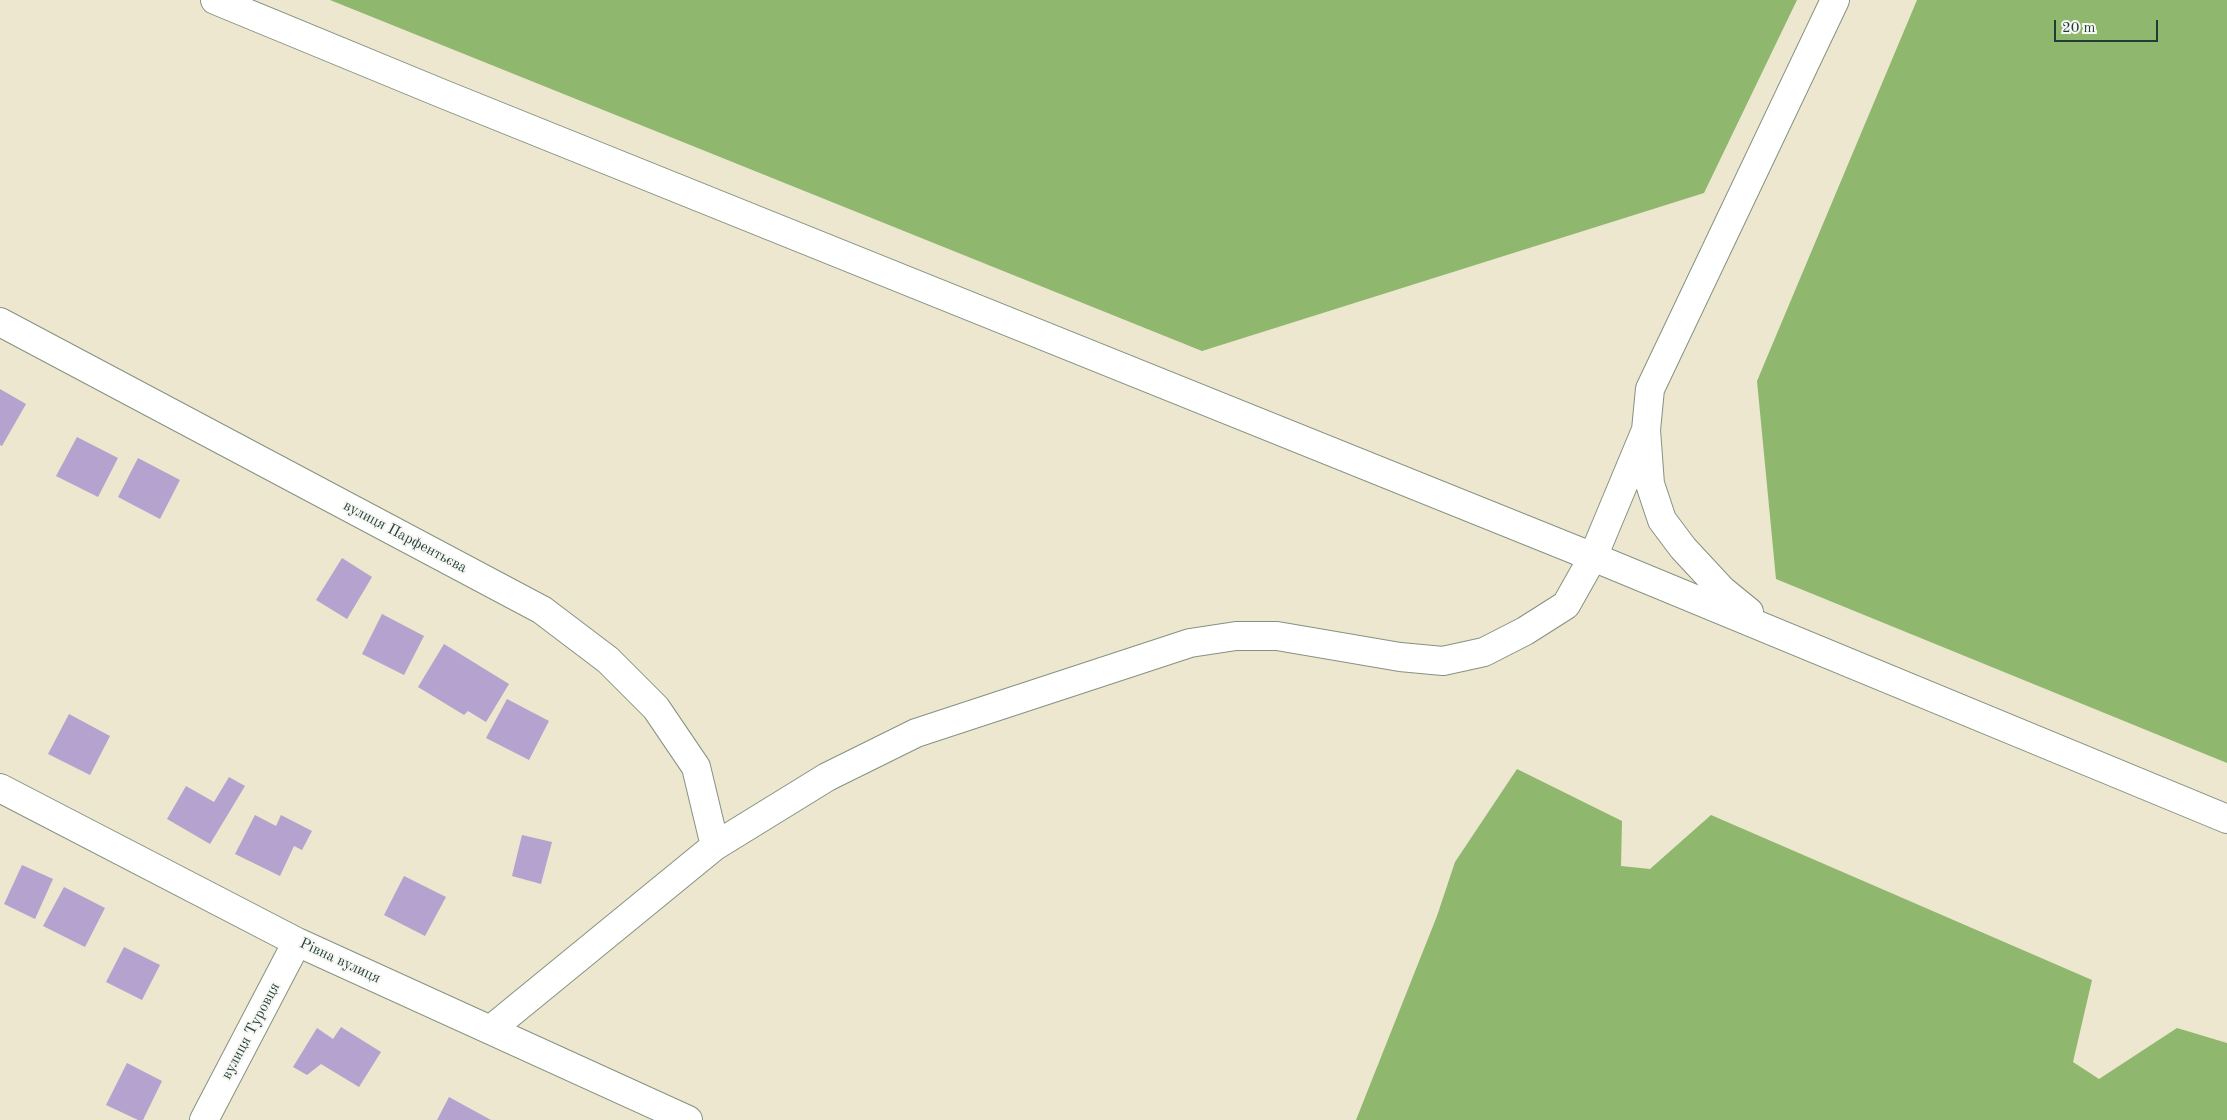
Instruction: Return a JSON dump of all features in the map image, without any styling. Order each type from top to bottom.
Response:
[{"type":"street","points":[[215,0],[452,98],[1593,557],[2227,819]]},
{"type":"street","points":[[1775,632],[1722,590],[1683,548],[1662,520],[1650,484],[1646,430],[1650,389],[1835,0]]},
{"type":"street","name":"вулиця Парфентьєва","points":[[0,322],[542,610],[608,660],[656,708],[696,767],[714,846]]},
{"type":"street","points":[[490,1030],[714,846],[827,778],[916,733],[1190,643],[1236,636],[1277,636],[1400,657],[1443,661],[1484,652],[1524,631],[1566,605],[1593,557],[1646,430]]},
{"type":"street","name":"Рівна вулиця","points":[[0,788],[298,942],[688,1120]]},
{"type":"street","name":"вулиця Туровця","points":[[204,1120],[298,942]]},
{"type":"green space","points":[[330,0],[1797,0],[1704,193],[1202,351]]},
{"type":"green space","points":[[1917,0],[2227,0],[2227,763],[1776,579],[1757,381]]},
{"type":"green space","points":[[1517,769],[1622,821],[1621,866],[1650,869],[1711,815],[2092,980],[2073,1062],[2099,1079],[2177,1028],[2227,1043],[2227,1120],[1356,1120],[1437,916],[1455,862]]},
{"type":"building","points":[[0,389],[26,404],[2,446],[0,445]]},
{"type":"building","points":[[77,437],[118,458],[98,497],[56,476]]},
{"type":"building","points":[[138,458],[180,480],[160,519],[118,497]]},
{"type":"building","points":[[342,558],[372,577],[347,619],[316,600]]},
{"type":"building","points":[[382,614],[424,636],[404,675],[362,654]]},
{"type":"building","points":[[444,644],[509,684],[486,722],[468,711],[464,715],[418,687]]},
{"type":"building","points":[[507,699],[549,721],[529,760],[486,738]]},
{"type":"building","points":[[69,714],[110,736],[90,775],[48,754]]},
{"type":"building","points":[[229,777],[245,786],[210,844],[167,819],[186,786],[214,802]]},
{"type":"building","points":[[255,815],[276,826],[281,815],[312,831],[302,850],[294,846],[280,876],[235,854]]},
{"type":"building","points":[[522,835],[552,842],[541,884],[512,876]]},
{"type":"building","points":[[22,865],[53,879],[35,919],[4,904]]},
{"type":"building","points":[[404,876],[446,897],[425,936],[384,915]]},
{"type":"building","points":[[64,887],[105,908],[85,947],[43,926]]},
{"type":"building","points":[[124,947],[160,965],[142,1000],[106,982]]},
{"type":"building","points":[[341,1027],[381,1052],[359,1087],[321,1064],[307,1075],[293,1067],[317,1028],[333,1039]]},
{"type":"building","points":[[127,1063],[162,1081],[143,1120],[138,1120],[106,1105]]},
{"type":"building","points":[[449,1097],[491,1120],[437,1120]]}]
